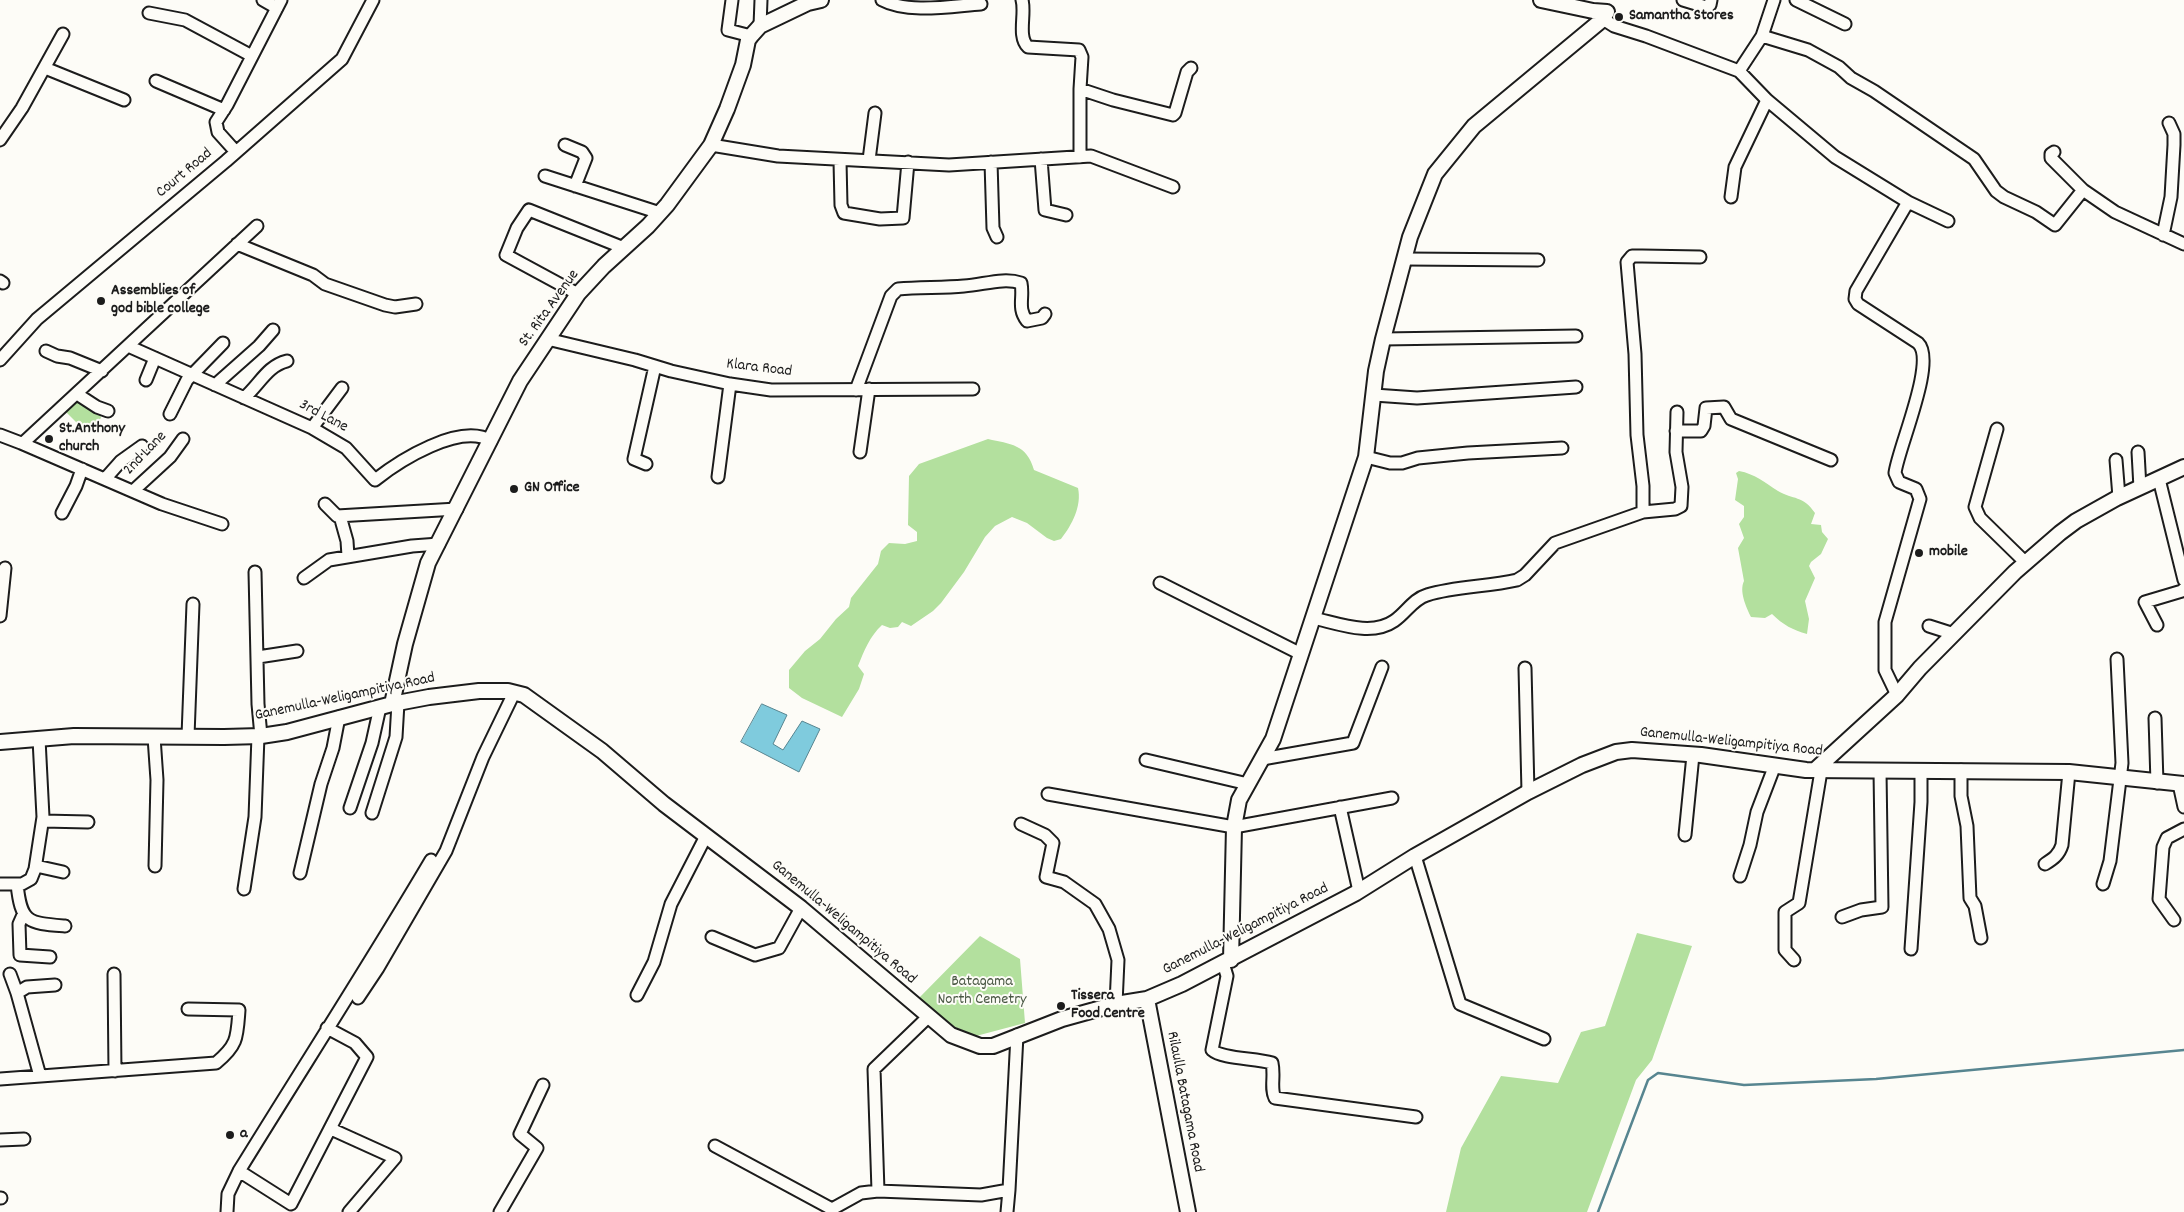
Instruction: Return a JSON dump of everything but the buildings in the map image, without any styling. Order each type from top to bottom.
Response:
[{"type":"street","points":[[236,152],[218,132],[216,122],[279,4],[263,0]]},
{"type":"street","name":"Court Road","points":[[0,360],[36,319],[236,152],[342,59],[373,0]]},
{"type":"street","points":[[732,0],[728,30],[756,31],[812,1]]},
{"type":"street","points":[[756,31],[761,0]]},
{"type":"street","points":[[882,0],[891,5],[909,8],[981,4]]},
{"type":"street","points":[[1022,0],[1022,35],[1024,43],[1028,47],[1079,50],[1082,57],[1080,157]]},
{"type":"street","points":[[1541,0],[1593,12],[1606,10]]},
{"type":"street","points":[[1683,0],[1706,7],[1710,5],[1711,0]]},
{"type":"street","points":[[1739,71],[1762,36],[1774,0]]},
{"type":"street","points":[[1796,0],[1845,24]]},
{"type":"street","points":[[1606,10],[1614,26],[1739,71],[1766,100],[1834,157],[1908,202],[1948,221]]},
{"type":"street","points":[[1416,1117],[1275,1098],[1272,1093],[1275,1074],[1272,1064],[1259,1059],[1218,1054],[1212,1050],[1227,976],[1234,827],[1239,800],[1273,739],[1366,457],[1382,339],[1410,237],[1435,174],[1474,126],[1606,10]]},
{"type":"street","points":[[149,13],[186,20],[252,56]]},
{"type":"street","name":"St. Rita Avenue","points":[[390,704],[428,563],[440,544],[520,381],[578,294],[660,213],[711,145],[743,65],[748,40],[756,31]]},
{"type":"street","points":[[0,140],[22,108],[63,34]]},
{"type":"street","points":[[1762,36],[1808,50],[1839,67],[1851,78],[1882,96],[1974,159],[1996,191],[2004,197],[2036,212],[2055,225],[2083,190]]},
{"type":"street","points":[[45,68],[124,100]]},
{"type":"street","points":[[1080,89],[1173,116],[1187,72],[1191,68]]},
{"type":"street","points":[[156,80],[224,110]]},
{"type":"street","points":[[1731,197],[1735,167],[1766,100]]},
{"type":"street","points":[[869,160],[875,112]]},
{"type":"street","points":[[2163,235],[2171,197],[2174,145],[2174,134],[2169,123]]},
{"type":"street","points":[[565,145],[582,152],[586,158],[575,186]]},
{"type":"street","points":[[711,145],[778,156],[840,161],[869,160],[949,165],[1091,156],[1173,187]]},
{"type":"street","points":[[2054,152],[2050,158],[2083,190],[2115,212],[2184,244]]},
{"type":"street","points":[[1041,159],[1045,210],[1066,215]]},
{"type":"street","points":[[840,161],[841,205],[844,213],[880,219],[903,218],[908,162]]},
{"type":"street","points":[[991,162],[993,228],[997,238]]},
{"type":"street","points":[[545,176],[660,213]]},
{"type":"street","points":[[1897,695],[1885,670],[1885,622],[1920,499],[1916,490],[1899,482],[1895,473],[1918,390],[1923,352],[1918,343],[1858,304],[1855,297],[1856,291],[1908,202]]},
{"type":"street","points":[[578,294],[506,255],[517,228],[529,210],[624,248]]},
{"type":"street","points":[[23,443],[257,226]]},
{"type":"street","points":[[237,244],[313,275],[325,284],[384,305],[395,307],[416,304]]},
{"type":"street","points":[[1643,512],[1635,354],[1627,262],[1632,256],[1700,257]]},
{"type":"street","points":[[1404,259],[1538,260]]},
{"type":"street","points":[[856,390],[891,296],[898,289],[967,286],[1005,280],[1016,281],[1021,283],[1023,290],[1020,306],[1022,314],[1027,321],[1042,318],[1045,314]]},
{"type":"street","points":[[215,384],[259,346],[272,330]]},
{"type":"street","points":[[1382,339],[1576,336]]},
{"type":"street","name":"Klara Road","points":[[547,339],[730,384],[772,390],[973,389]]},
{"type":"street","points":[[170,414],[187,380],[223,343]]},
{"type":"street","name":"3rd Lane","points":[[128,346],[312,428],[346,448],[375,480],[399,462],[450,439],[478,436],[491,441]]},
{"type":"street","points":[[46,351],[102,370]]},
{"type":"street","points":[[146,380],[155,358]]},
{"type":"street","points":[[244,398],[268,371],[277,364],[287,361]]},
{"type":"street","points":[[646,464],[634,458],[655,366]]},
{"type":"street","points":[[718,478],[730,384]]},
{"type":"street","points":[[312,428],[342,388]]},
{"type":"street","points":[[1374,395],[1417,398],[1576,388]]},
{"type":"street","points":[[860,452],[869,389]]},
{"type":"street","points":[[77,394],[97,407],[108,411]]},
{"type":"street","points":[[1676,432],[1700,430],[1704,426],[1706,408],[1724,407],[1731,419],[1831,460]]},
{"type":"street","points":[[1313,618],[1358,628],[1384,626],[1395,620],[1421,596],[1517,580],[1525,575],[1555,543],[1643,512],[1675,509],[1681,506],[1682,488],[1676,452],[1677,412]]},
{"type":"street","points":[[1997,429],[1975,507],[1980,518],[2026,563]]},
{"type":"street","points":[[0,435],[23,443],[162,504],[222,524]]},
{"type":"street","name":"2nd Lane","points":[[133,491],[170,457],[183,439]]},
{"type":"street","points":[[106,479],[121,460],[142,446]]},
{"type":"street","points":[[1366,457],[1390,463],[1402,463],[1418,458],[1468,453],[1562,448]]},
{"type":"street","points":[[2138,452],[2140,488]]},
{"type":"street","points":[[2116,460],[2119,497]]},
{"type":"street","points":[[1794,960],[1786,950],[1786,912],[1799,903],[1818,770],[1897,695],[1920,668],[2026,563],[2076,521],[2119,497],[2184,467]]},
{"type":"street","points":[[62,513],[76,486],[82,469]]},
{"type":"street","points":[[2159,479],[2184,580]]},
{"type":"street","points":[[325,504],[336,516],[457,509]]},
{"type":"street","points":[[340,516],[347,541],[348,556]]},
{"type":"street","points":[[304,578],[329,560],[412,546],[440,544]]},
{"type":"street","points":[[0,616],[5,568]]},
{"type":"street","points":[[244,889],[255,817],[260,736],[255,572]]},
{"type":"street","points":[[1160,583],[1301,654]]},
{"type":"street","points":[[2157,625],[2145,602],[2182,591],[2184,588]]},
{"type":"street","points":[[188,736],[193,604]]},
{"type":"street","points":[[1929,626],[1954,634]]},
{"type":"street","points":[[258,657],[297,651]]},
{"type":"street","points":[[2104,884],[2110,861],[2122,745],[2117,659]]},
{"type":"street","points":[[1262,759],[1353,743],[1382,667]]},
{"type":"street","points":[[1525,668],[1528,792]]},
{"type":"street","name":"Ganemulla-Weligampitiya Road","points":[[0,742],[74,736],[260,736],[287,732],[390,704],[429,697],[479,691],[524,695],[602,751],[664,804],[801,908],[879,972],[928,1017],[951,1035],[980,1046],[993,1046],[1062,1019],[1116,1004],[1147,999],[1227,961],[1359,891],[1415,856],[1528,792],[1582,765],[1616,752],[1632,750],[1693,755],[1762,765],[1818,770],[2069,772],[2157,783],[2182,784]]},
{"type":"street","points":[[358,998],[378,968],[446,851],[483,757],[514,693]]},
{"type":"street","points":[[350,808],[372,743],[390,704]]},
{"type":"street","points":[[372,813],[396,737],[390,704]]},
{"type":"street","points":[[300,873],[321,784],[333,748],[340,717]]},
{"type":"street","points":[[2155,718],[2157,783]]},
{"type":"street","points":[[154,737],[157,780],[155,866]]},
{"type":"street","points":[[0,884],[22,884],[31,879],[36,866],[43,821],[39,739]]},
{"type":"street","points":[[1685,834],[1693,755]]},
{"type":"street","points":[[1146,760],[1248,784]]},
{"type":"street","points":[[1740,876],[1750,845],[1757,812],[1775,765]]},
{"type":"street","points":[[1961,770],[1961,796],[1968,826],[1970,898],[1975,906],[1981,938]]},
{"type":"street","points":[[1842,917],[1861,910],[1882,907],[1880,771]]},
{"type":"street","points":[[1911,949],[1921,802],[1921,772]]},
{"type":"street","points":[[2045,864],[2054,859],[2060,852],[2062,845],[2069,772]]},
{"type":"street","points":[[2182,784],[2184,807]]},
{"type":"street","points":[[1048,794],[1234,827],[1392,798]]},
{"type":"street","points":[[1340,808],[1359,891]]},
{"type":"street","points":[[43,821],[88,822]]},
{"type":"street","points":[[1021,824],[1045,835],[1053,843],[1046,877],[1064,882],[1095,904],[1109,929],[1118,960],[1116,1004]]},
{"type":"street","points":[[2174,920],[2159,899],[2163,847],[2168,838],[2184,829]]},
{"type":"street","points":[[637,995],[654,962],[671,904],[694,856],[706,836]]},
{"type":"street","points":[[1415,856],[1460,1004],[1544,1039]]},
{"type":"street","points":[[227,1212],[228,1194],[239,1171],[327,1028],[372,961],[431,860]]},
{"type":"street","points":[[36,866],[63,872]]},
{"type":"street","points":[[17,884],[23,915],[20,924],[20,955],[50,957]]},
{"type":"street","points":[[712,937],[755,954],[779,948],[801,908]]},
{"type":"street","points":[[23,915],[29,920],[43,924],[65,926]]},
{"type":"street","points":[[10,974],[40,1076]]},
{"type":"street","points":[[114,974],[115,1071]]},
{"type":"street","points":[[17,993],[27,986],[54,985]]},
{"type":"street","name":"Rilaulla Batagama Road","points":[[1147,999],[1188,1212]]},
{"type":"street","points":[[0,1078],[216,1063],[226,1055],[236,1039],[239,1010],[188,1009]]},
{"type":"street","points":[[878,1191],[874,1069],[928,1017]]},
{"type":"street","points":[[239,1171],[295,1208],[331,1129],[367,1057],[355,1043],[327,1028]]},
{"type":"street","points":[[1006,1212],[1009,1190],[1017,1035]]},
{"type":"street","points":[[500,1212],[537,1148],[520,1134],[543,1085]]},
{"type":"street","points":[[331,1129],[395,1158],[349,1212]]},
{"type":"street","points":[[0,1140],[24,1139]]},
{"type":"street","points":[[715,1146],[831,1211],[861,1193],[878,1191],[981,1195],[1009,1190]]},
{"type":"green space","points":[[77,396],[100,414],[101,418],[90,430],[79,425],[63,409]]},
{"type":"green space","points":[[988,439],[1017,447],[1027,455],[1034,470],[1078,488],[1079,502],[1065,534],[1061,539],[1054,541],[1027,523],[1012,517],[995,526],[985,537],[964,572],[933,611],[911,626],[902,622],[898,627],[890,628],[882,625],[874,634],[858,666],[864,674],[859,689],[842,717],[802,698],[789,688],[789,670],[805,651],[820,639],[836,619],[849,607],[851,598],[878,564],[881,551],[889,543],[905,544],[917,541],[917,532],[908,525],[909,476],[919,464]]},
{"type":"green space","points":[[1739,471],[1755,476],[1783,494],[1806,503],[1815,513],[1811,524],[1821,525],[1822,532],[1828,539],[1821,554],[1809,566],[1815,578],[1805,601],[1809,619],[1807,634],[1788,627],[1772,614],[1765,618],[1751,617],[1747,609],[1742,589],[1744,581],[1738,548],[1744,538],[1739,524],[1744,517],[1744,506],[1735,500],[1738,479],[1736,473]]},
{"type":"green space","points":[[1637,933],[1692,946],[1652,1060],[1636,1080],[1587,1212],[1446,1212],[1461,1148],[1501,1076],[1558,1083],[1581,1032],[1605,1026]]},
{"type":"green space","name":"Batagama North Cemetry","points":[[980,936],[1020,959],[1025,1023],[976,1036],[950,1025],[917,1000]]},
{"type":"water","points":[[762,704],[787,715],[773,744],[783,750],[802,721],[820,729],[799,772],[741,742]]},
{"type":"waterway","points":[[1598,1212],[1648,1080],[1658,1073],[1744,1085],[1876,1079],[2184,1050]]},
{"type":"place","name":"Samantha Stores","points":[[1619,17]]},
{"type":"place","name":"Assemblies of god bible college","points":[[101,301]]},
{"type":"place","name":"St.Anthony church","points":[[49,439]]},
{"type":"place","name":"GN Office","points":[[514,489]]},
{"type":"place","name":"mobile","points":[[1919,553]]},
{"type":"place","name":"Tissera Food Centre","points":[[1061,1006]]},
{"type":"place","name":"a","points":[[230,1135]]}]
